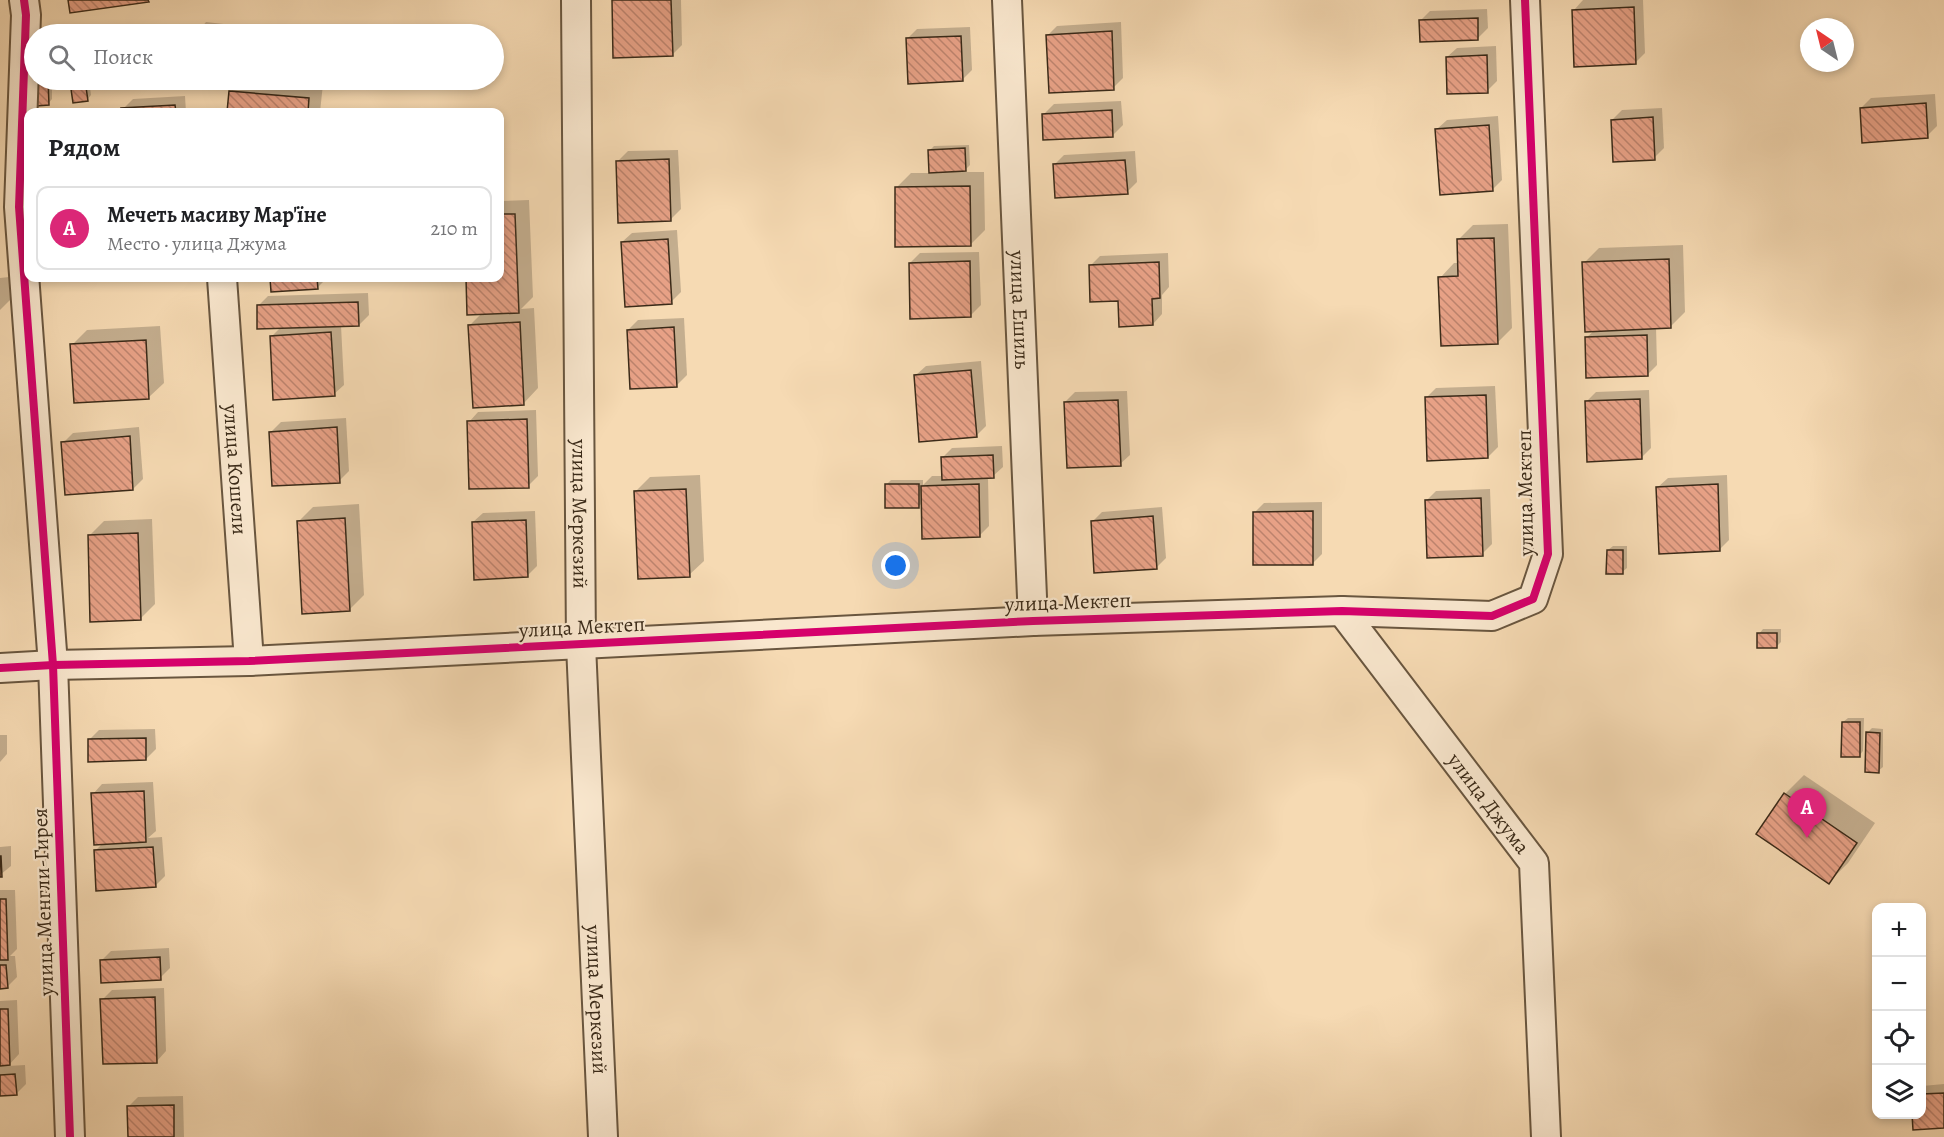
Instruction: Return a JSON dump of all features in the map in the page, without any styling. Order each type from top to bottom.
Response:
[{"type":"street","name":"улица Менгли-Гирея","points":[[24,0],[26,24]]},
{"type":"street","name":"улица Меркезий","points":[[576,0],[581,645],[603,1137]]},
{"type":"street","name":"улица Ешиль","points":[[1007,0],[1033,621]]},
{"type":"street","name":"улица Мектеп","points":[[0,668],[249,661],[1033,621],[1342,611],[1492,616],[1533,599],[1548,554],[1525,0]]},
{"type":"street","name":"улица Менгли-Гирея","points":[[24,54],[16,208],[53,665],[70,1137]]},
{"type":"street","name":"улица Кошели","points":[[222,282],[249,661]]},
{"type":"street","name":"улица Джума","points":[[1342,611],[1534,863],[1546,1137]]},
{"type":"building","points":[[68,0],[148,0],[149,2],[70,13]]},
{"type":"building","points":[[612,0],[671,0],[673,56],[613,58]]},
{"type":"building","points":[[1634,7],[1636,64],[1574,67],[1572,10]]},
{"type":"building","points":[[1478,18],[1478,40],[1420,42],[1419,20]]},
{"type":"building","points":[[1112,31],[1114,90],[1049,93],[1046,35]]},
{"type":"building","points":[[961,36],[963,81],[908,84],[906,38]]},
{"type":"building","points":[[1487,55],[1488,93],[1447,94],[1446,57]]},
{"type":"building","points":[[35,90],[48,90],[49,105],[36,106]]},
{"type":"building","points":[[71,90],[86,90],[88,101],[73,103]]},
{"type":"building","points":[[229,91],[309,98],[308,108],[227,108]]},
{"type":"building","points":[[1926,103],[1928,138],[1862,143],[1860,108]]},
{"type":"building","points":[[175,105],[175,108],[121,108]]},
{"type":"building","points":[[1112,110],[1113,137],[1043,140],[1042,114]]},
{"type":"building","points":[[1653,117],[1655,160],[1613,162],[1611,120]]},
{"type":"building","points":[[1489,125],[1493,191],[1440,195],[1435,129]]},
{"type":"building","points":[[965,148],[966,171],[929,173],[928,150]]},
{"type":"building","points":[[669,159],[671,221],[618,223],[616,161]]},
{"type":"building","points":[[1125,160],[1128,194],[1055,198],[1053,164]]},
{"type":"building","points":[[970,186],[971,246],[895,247],[895,187]]},
{"type":"building","points":[[504,214],[515,214],[519,313],[467,315],[466,282],[504,282]]},
{"type":"building","points":[[1494,238],[1498,344],[1441,346],[1438,277],[1458,276],[1457,239]]},
{"type":"building","points":[[668,239],[672,304],[625,307],[621,242]]},
{"type":"building","points":[[1669,259],[1671,328],[1585,332],[1582,262]]},
{"type":"building","points":[[970,261],[971,317],[910,319],[909,263]]},
{"type":"building","points":[[1159,262],[1160,298],[1152,299],[1153,325],[1119,327],[1118,301],[1090,302],[1089,265]]},
{"type":"building","points":[[270,282],[317,282],[318,289],[271,292]]},
{"type":"building","points":[[358,302],[359,326],[257,329],[257,305]]},
{"type":"building","points":[[520,322],[524,405],[473,408],[468,325]]},
{"type":"building","points":[[674,327],[677,387],[630,389],[627,330]]},
{"type":"building","points":[[331,332],[335,396],[273,400],[270,336]]},
{"type":"building","points":[[1647,335],[1648,376],[1586,378],[1585,337]]},
{"type":"building","points":[[146,340],[149,399],[74,403],[70,344]]},
{"type":"building","points":[[971,370],[977,437],[919,442],[914,375]]},
{"type":"building","points":[[1486,395],[1488,458],[1427,461],[1425,397]]},
{"type":"building","points":[[1640,399],[1642,459],[1587,462],[1585,401]]},
{"type":"building","points":[[1118,400],[1121,466],[1067,468],[1064,402]]},
{"type":"building","points":[[527,419],[529,488],[469,489],[467,421]]},
{"type":"building","points":[[337,427],[340,483],[272,486],[269,432]]},
{"type":"building","points":[[130,436],[133,490],[65,495],[61,442]]},
{"type":"building","points":[[993,455],[994,478],[942,480],[941,457]]},
{"type":"building","points":[[885,484],[919,484],[919,508],[885,508]]},
{"type":"building","points":[[979,484],[980,537],[922,539],[921,486]]},
{"type":"building","points":[[1718,484],[1720,551],[1659,554],[1656,487]]},
{"type":"building","points":[[686,489],[690,577],[638,579],[634,491]]},
{"type":"building","points":[[1481,498],[1483,556],[1427,558],[1425,500]]},
{"type":"building","points":[[1313,511],[1313,565],[1253,565],[1253,512]]},
{"type":"building","points":[[1153,516],[1157,569],[1094,573],[1091,521]]},
{"type":"building","points":[[345,518],[350,611],[302,614],[297,521]]},
{"type":"building","points":[[526,520],[528,577],[474,580],[472,522]]},
{"type":"building","points":[[138,533],[141,620],[90,622],[88,535]]},
{"type":"building","points":[[1607,550],[1623,550],[1623,574],[1606,574]]},
{"type":"building","points":[[1757,633],[1777,633],[1777,648],[1757,648]]},
{"type":"building","points":[[1842,722],[1860,722],[1860,757],[1841,757]]},
{"type":"building","points":[[1866,732],[1880,733],[1879,773],[1865,772]]},
{"type":"building","points":[[146,738],[146,760],[88,762],[88,739]]},
{"type":"building","points":[[144,791],[146,842],[94,845],[91,793]]},
{"type":"building","points":[[1784,793],[1857,843],[1829,884],[1756,834]]},
{"type":"building","points":[[153,847],[156,887],[96,891],[94,850]]},
{"type":"building","points":[[1,856],[2,877],[0,877]]},
{"type":"building","points":[[0,899],[6,899],[8,960],[0,960]]},
{"type":"building","points":[[160,957],[161,980],[101,983],[100,960]]},
{"type":"building","points":[[0,965],[6,965],[8,988],[0,989]]},
{"type":"building","points":[[155,997],[157,1063],[103,1064],[100,999]]},
{"type":"building","points":[[0,1009],[8,1009],[10,1065],[0,1066]]},
{"type":"building","points":[[15,1074],[17,1095],[0,1096],[0,1075]]},
{"type":"building","points":[[1944,1093],[1944,1128],[1913,1130],[1912,1119],[1926,1119],[1926,1094]]},
{"type":"building","points":[[174,1105],[174,1137],[128,1137],[127,1106]]},
{"type":"cycle path","points":[[24,0],[26,24]]},
{"type":"cycle path","points":[[0,668],[249,661],[1033,621],[1342,611],[1492,616],[1533,599],[1548,554],[1525,0]]},
{"type":"cycle path","points":[[24,70],[19,207],[24,274]]},
{"type":"cycle path","points":[[25,282],[53,665],[70,1137]]},
{"type":"place","name":"Мечеть масиву Мар'їне","points":[[1807,838]]}]
